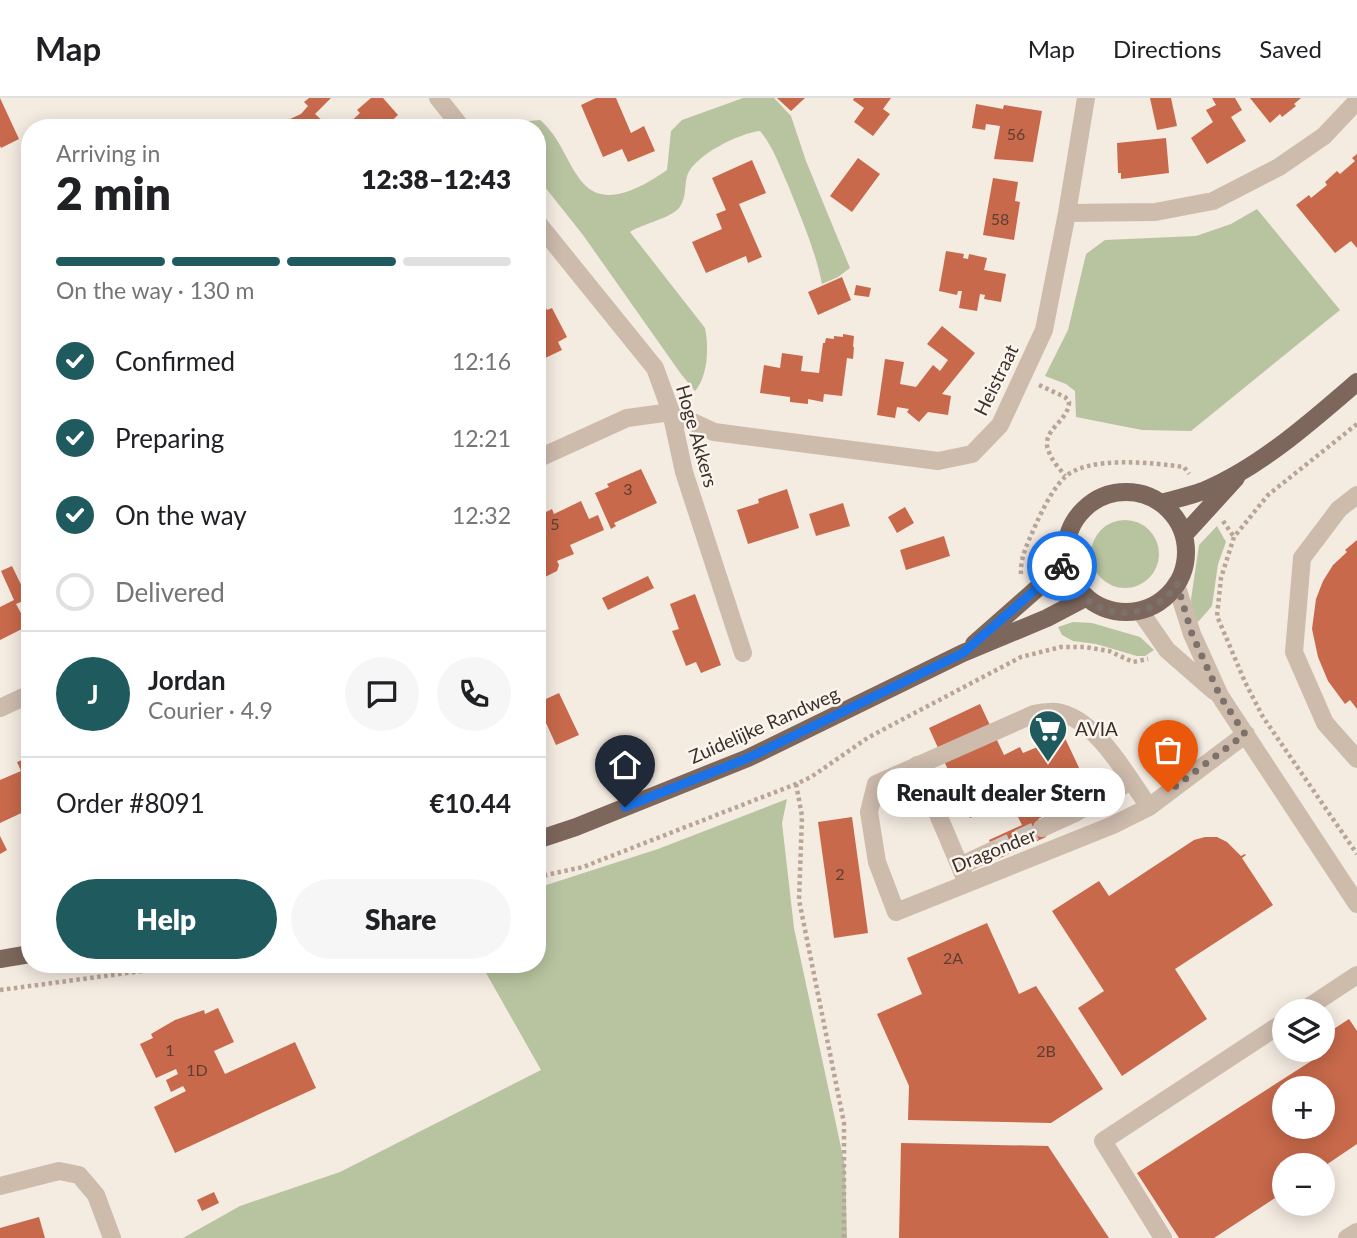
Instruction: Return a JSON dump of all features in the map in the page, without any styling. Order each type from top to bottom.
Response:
[{"type":"main road","points":[[1161,503],[1202,491],[1242,471],[1316,417],[1357,382]]},
{"type":"main road","points":[[1184,535],[1242,471]]},
{"type":"main road","points":[[1122,492],[1143,494],[1161,503],[1176,518],[1184,535],[1186,554],[1177,584],[1158,603],[1140,611],[1121,613],[1101,608],[1085,597],[1073,582],[1066,563],[1065,542],[1072,523],[1085,507],[1102,496],[1122,492]]},
{"type":"main road","name":"Zuidelijke Randweg","points":[[963,653],[1066,563]]},
{"type":"main road","name":"Zuidelijke Randweg","points":[[546,837],[748,758],[963,653],[1047,618],[1085,597]]},
{"type":"main road","points":[[0,959],[21,956]]},
{"type":"street","points":[[438,98],[455,119]]},
{"type":"street","name":"Heistraat","points":[[671,412],[715,432],[937,461],[972,454],[1000,425],[1044,330],[1086,98]]},
{"type":"street","points":[[1067,213],[1155,212],[1213,201],[1279,167],[1324,135],[1357,101]]},
{"type":"street","name":"Hoge Akkers","points":[[546,233],[655,369],[671,412],[684,472],[743,653]]},
{"type":"street","points":[[546,455],[627,418],[671,412]]},
{"type":"street","points":[[1357,495],[1339,509],[1302,558],[1293,652],[1325,723],[1357,759]]},
{"type":"street","points":[[1177,584],[1192,634],[1220,696],[1350,878],[1357,904]]},
{"type":"street","points":[[1140,611],[1167,650],[1220,696]]},
{"type":"street","points":[[0,708],[21,698]]},
{"type":"street","points":[[967,883],[917,765],[1034,714],[1056,712],[1078,720],[1105,746],[1149,807]]},
{"type":"street","name":"Dragonder","points":[[917,765],[876,784],[869,812],[877,862],[896,912],[1113,825],[1149,807],[1245,734]]},
{"type":"street","points":[[1042,828],[1075,813],[1131,780]]},
{"type":"street","points":[[960,866],[994,850]]},
{"type":"street","points":[[1321,999],[1357,975]]},
{"type":"street","points":[[1163,1238],[1103,1141],[1272,1030]]},
{"type":"street","points":[[0,1186],[59,1171],[79,1174],[96,1195],[112,1238]]},
{"type":"street","points":[[1347,1238],[1357,1231]]},
{"type":"path","points":[[1022,377],[1065,397],[1069,402],[1066,415],[1052,429],[1047,444],[1048,452],[1065,476]]},
{"type":"path","points":[[1357,424],[1268,495],[1234,537],[1221,578],[1217,617],[1263,717],[1357,854]]},
{"type":"path","points":[[546,875],[583,867],[811,777],[869,737],[1021,657],[1061,647]]},
{"type":"path","points":[[796,783],[802,816],[799,900],[844,1123],[844,1238]]},
{"type":"path","points":[[0,990],[128,973]]},
{"type":"green space","points":[[743,98],[774,98],[791,116],[806,161],[850,268],[822,284],[812,246],[788,185],[760,131],[719,146],[699,160],[687,176],[679,208],[670,215],[630,232],[705,328],[706,361],[703,378],[695,391],[583,235],[546,188],[546,126],[583,183],[592,191],[614,195],[637,188],[667,170],[671,131],[682,120]]},
{"type":"green space","points":[[1257,209],[1340,310],[1191,431],[1142,430],[1076,417],[1075,391],[1066,384],[1045,376],[1068,330],[1086,254],[1105,240],[1196,236],[1231,224]]},
{"type":"green space","points":[[1132,520],[1153,535],[1159,547],[1157,567],[1149,578],[1132,588],[1118,588],[1101,578],[1093,567],[1091,547],[1101,530],[1112,522]]},
{"type":"green space","points":[[1217,526],[1226,542],[1218,564],[1212,606],[1198,622],[1192,613],[1191,599],[1199,545]]},
{"type":"green space","points":[[1073,622],[1092,623],[1140,637],[1154,650],[1145,656],[1137,656],[1096,644],[1073,641],[1062,635],[1058,627]]},
{"type":"green space","points":[[787,799],[782,823],[794,928],[845,1166],[847,1238],[183,1238],[240,1206],[340,1172],[541,1070],[486,973],[546,973],[546,885],[658,849]]},
{"type":"building","points":[[0,98],[19,139],[1,148],[0,146]]},
{"type":"building","points":[[309,98],[331,98],[315,114],[321,119],[290,119],[301,114],[308,106],[304,102]]},
{"type":"building","points":[[371,98],[383,98],[398,115],[394,119],[354,119],[360,113],[357,110]]},
{"type":"building","points":[[596,98],[616,98],[631,133],[644,126],[655,151],[628,162],[622,149],[603,157],[581,105]]},
{"type":"building","points":[[777,98],[805,98],[791,111]]},
{"type":"building","points":[[891,98],[883,109],[890,114],[873,136],[854,122],[864,108],[853,100]]},
{"type":"building","points":[[1150,98],[1171,98],[1177,126],[1157,130]]},
{"type":"building","points":[[1212,98],[1235,98],[1242,110],[1231,117],[1246,141],[1207,164],[1191,138],[1213,122],[1206,110],[1216,105]]},
{"type":"building","points":[[1250,98],[1301,98],[1294,104],[1296,106],[1270,123]]},
{"type":"building","points":[[976,104],[1003,109],[1004,105],[1042,111],[1033,162],[994,159],[1000,126],[986,124],[985,130],[972,128]]},
{"type":"building","points":[[1166,138],[1169,173],[1121,179],[1121,173],[1118,173],[1117,143]]},
{"type":"building","points":[[1357,154],[1357,248],[1351,241],[1335,253],[1296,205],[1309,195],[1311,198],[1327,185],[1325,182],[1337,171],[1340,174],[1355,161],[1352,158]]},
{"type":"building","points":[[858,158],[880,174],[852,212],[830,196]]},
{"type":"building","points":[[752,160],[766,193],[739,204],[762,257],[748,263],[746,256],[706,273],[692,242],[722,229],[716,214],[726,210],[712,178]]},
{"type":"building","points":[[993,178],[1018,182],[1015,201],[1020,202],[1014,240],[983,235]]},
{"type":"building","points":[[946,251],[964,254],[963,258],[968,259],[969,254],[987,258],[984,270],[1006,274],[1001,302],[984,299],[985,295],[980,294],[977,311],[959,308],[962,291],[958,291],[957,295],[939,291]]},
{"type":"building","points":[[842,277],[851,300],[818,315],[808,292]]},
{"type":"building","points":[[856,285],[871,288],[869,297],[854,295]]},
{"type":"building","points":[[546,308],[547,310],[552,308],[567,337],[558,342],[562,350],[546,358]]},
{"type":"building","points":[[942,326],[975,353],[942,394],[951,396],[948,415],[928,412],[919,422],[907,412],[909,409],[897,407],[895,418],[877,415],[885,359],[904,362],[900,384],[916,387],[933,365],[940,371],[948,360],[927,344]]},
{"type":"building","points":[[843,334],[854,336],[854,347],[853,359],[847,358],[842,396],[824,394],[823,402],[808,399],[808,404],[790,402],[790,397],[760,393],[764,365],[780,368],[782,353],[803,356],[801,371],[819,373],[826,338],[843,337]]},
{"type":"building","points":[[641,469],[657,503],[614,523],[616,526],[611,529],[595,493],[609,487],[607,484]]},
{"type":"building","points":[[787,489],[799,528],[748,544],[737,510]]},
{"type":"building","points":[[581,501],[589,519],[598,515],[604,530],[570,545],[574,554],[557,561],[557,571],[546,576],[546,512],[552,509],[554,514]]},
{"type":"building","points":[[843,503],[850,526],[816,536],[809,514]]},
{"type":"building","points":[[905,507],[914,523],[897,533],[888,517]]},
{"type":"building","points":[[944,536],[950,556],[906,570],[900,550]]},
{"type":"building","points":[[1357,540],[1357,709],[1350,700],[1345,704],[1328,681],[1318,657],[1312,629],[1316,599],[1323,581],[1333,565],[1347,552],[1345,550]]},
{"type":"building","points":[[12,566],[21,585],[21,602],[16,604],[21,613],[21,630],[0,640],[0,607],[14,600],[1,571]]},
{"type":"building","points":[[648,576],[654,588],[608,610],[602,598]]},
{"type":"building","points":[[695,594],[721,665],[701,673],[696,662],[686,666],[672,631],[679,629],[670,604]]},
{"type":"building","points":[[559,693],[579,735],[556,745],[546,723],[546,699]]},
{"type":"building","points":[[980,704],[1004,755],[1020,747],[1023,753],[1064,736],[1090,791],[1087,796],[1038,819],[1046,837],[998,859],[989,840],[1022,825],[1018,817],[1046,804],[1039,787],[970,818],[929,728]]},
{"type":"building","points":[[21,771],[21,813],[0,823],[0,780]]},
{"type":"building","points":[[852,817],[868,933],[834,938],[818,822]]},
{"type":"building","points":[[0,836],[7,850],[0,854]]},
{"type":"building","points":[[1217,837],[1227,842],[1241,856],[1246,855],[1242,858],[1273,905],[1175,969],[1207,1019],[1122,1076],[1078,1008],[1104,991],[1052,911],[1099,881],[1109,896],[1194,840]]},
{"type":"building","points":[[987,923],[1019,994],[1036,986],[1103,1089],[1051,1123],[908,1120],[909,1086],[877,1014],[922,994],[907,958]]},
{"type":"building","points":[[218,1008],[234,1042],[214,1051],[225,1074],[295,1042],[316,1088],[175,1153],[154,1107],[186,1091],[183,1086],[171,1092],[166,1080],[178,1074],[176,1069],[156,1078],[140,1044],[153,1038],[151,1034],[175,1020],[204,1010],[205,1014]]},
{"type":"building","points":[[1349,1019],[1357,1031],[1357,1144],[1335,1159],[1335,1153],[1272,1153],[1272,1200],[1214,1238],[1179,1238],[1137,1173],[1272,1086],[1272,1139],[1335,1139],[1335,1076],[1288,1076],[1310,1062],[1335,1062],[1335,1028]]},
{"type":"building","points":[[901,1143],[1048,1146],[1109,1238],[899,1238]]},
{"type":"building","points":[[214,1192],[219,1203],[202,1211],[197,1200]]},
{"type":"building","points":[[39,1217],[45,1238],[0,1238],[0,1228]]},
{"type":"tunnel","points":[[994,850],[1042,828]]},
{"type":"way so far","points":[[1062,566],[1066,563],[1073,582],[1085,597],[1101,608],[1121,613],[1140,611],[1158,603],[1177,584],[1192,634],[1220,696],[1245,734],[1168,792]]},
{"type":"place","name":"AVIA","points":[[1048,763]]},
{"type":"place","name":"Renault dealer Stern","points":[[1168,792]]},
{"type":"route","points":[[625,807],[748,758],[963,653],[1062,566]]}]
